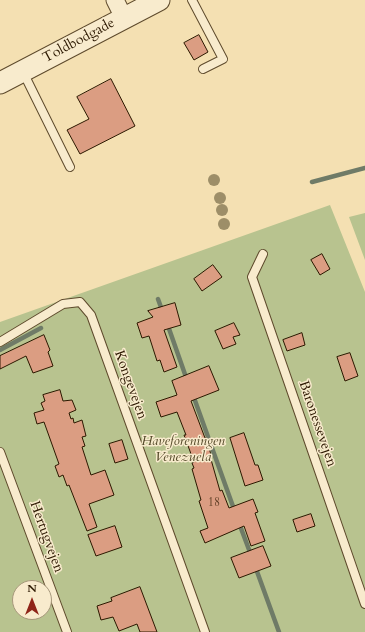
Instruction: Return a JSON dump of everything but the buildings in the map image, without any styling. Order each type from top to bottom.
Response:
[{"type":"street","name":"Toldbodgade","points":[[0,83],[22,71],[120,9],[159,0]]},
{"type":"lane","points":[[192,0],[223,59],[203,69]]},
{"type":"lane","points":[[22,71],[70,167]]},
{"type":"lane","name":"Baronessevejen","points":[[263,254],[252,277],[365,604]]},
{"type":"lane","name":"Kongevejen","points":[[0,342],[63,304],[80,302],[91,315],[206,632]]},
{"type":"lane","name":"Hertugvejen","points":[[0,452],[67,632]]},
{"type":"green space","name":"Haveforeningen Venezuela","points":[[330,205],[365,292],[365,632],[0,632],[0,322]]},
{"type":"green space","points":[[365,213],[365,260],[349,217]]},
{"type":"waterway","points":[[312,182],[365,168]]},
{"type":"waterway","points":[[158,299],[163,313]]},
{"type":"waterway","points":[[167,323],[187,380]]},
{"type":"waterway","points":[[0,350],[41,328]]},
{"type":"waterway","points":[[193,395],[235,512]]},
{"type":"waterway","points":[[239,523],[251,555]]},
{"type":"waterway","points":[[255,566],[279,632]]}]
